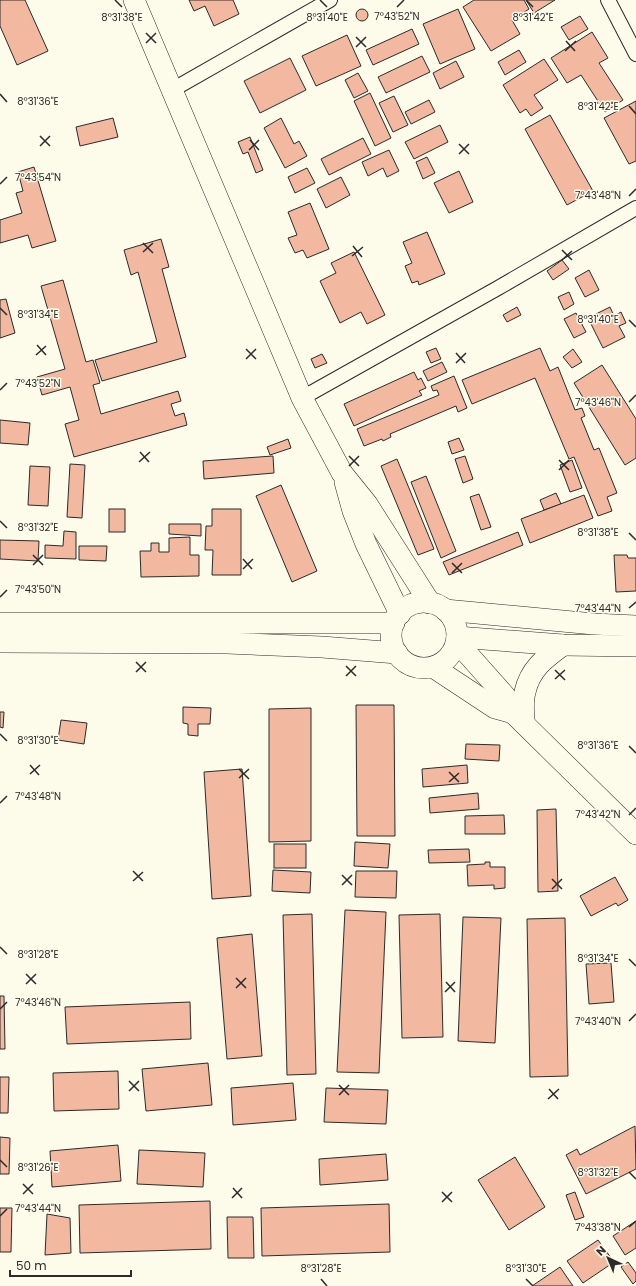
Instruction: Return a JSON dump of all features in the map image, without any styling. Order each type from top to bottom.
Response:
[{"type":"street","points":[[134,0],[302,398],[342,473],[367,504],[437,607],[452,618],[456,627],[457,640],[453,651],[441,664],[422,668],[412,666],[403,660],[397,653],[393,646],[392,638],[397,619],[410,606],[416,604],[437,607],[594,624],[636,626]]},
{"type":"street","points":[[172,90],[330,0]]},
{"type":"street","points":[[608,0],[636,54]]},
{"type":"street","points":[[302,398],[498,288],[636,208]]},
{"type":"street","points":[[342,473],[353,511],[397,619]]},
{"type":"street","points":[[0,623],[397,619]]},
{"type":"street","points":[[457,640],[564,645],[636,646]]},
{"type":"street","points":[[457,640],[506,696],[518,718],[636,834]]},
{"type":"street","points":[[0,642],[227,643],[322,647],[397,653]]},
{"type":"street","points":[[518,718],[528,680],[534,670],[545,658],[564,645]]},
{"type":"street","points":[[432,667],[495,708],[518,718]]},
{"type":"building","points":[[0,0],[25,0],[48,51],[17,65],[0,26]]},
{"type":"building","points":[[189,0],[233,0],[239,14],[214,26],[205,6],[194,11]]},
{"type":"building","points":[[474,0],[524,0],[529,9],[512,20],[520,34],[491,51],[463,7]]},
{"type":"building","points":[[526,0],[555,0],[534,13]]},
{"type":"building","points":[[362,9],[366,11],[368,15],[366,19],[362,21],[358,19],[356,15],[358,11]]},
{"type":"building","points":[[458,9],[475,49],[440,64],[423,24]]},
{"type":"building","points":[[580,16],[588,29],[569,40],[561,27]]},
{"type":"building","points":[[412,29],[419,44],[373,65],[366,50]]},
{"type":"building","points":[[592,32],[608,58],[599,63],[623,100],[605,112],[581,75],[567,83],[551,58]]},
{"type":"building","points":[[347,35],[361,66],[316,86],[302,56]]},
{"type":"building","points":[[519,50],[526,62],[505,75],[498,62]]},
{"type":"building","points":[[422,56],[430,72],[386,93],[378,77]]},
{"type":"building","points":[[290,58],[306,90],[260,113],[244,81]]},
{"type":"building","points":[[544,59],[558,80],[534,95],[543,108],[531,116],[526,109],[520,113],[503,85]]},
{"type":"building","points":[[456,61],[464,77],[440,89],[433,73]]},
{"type":"building","points":[[358,73],[368,91],[354,98],[345,80]]},
{"type":"building","points":[[370,93],[391,138],[375,146],[354,101]]},
{"type":"building","points":[[394,96],[408,125],[393,132],[379,103]]},
{"type":"building","points":[[429,100],[435,112],[411,124],[405,112]]},
{"type":"building","points":[[636,101],[636,161],[629,164],[604,118]]},
{"type":"building","points":[[550,115],[593,191],[567,205],[525,129]]},
{"type":"building","points":[[113,118],[118,137],[80,146],[76,127]]},
{"type":"building","points":[[281,118],[294,144],[299,141],[307,156],[285,168],[264,128]]},
{"type":"building","points":[[440,125],[448,142],[414,159],[405,142]]},
{"type":"building","points":[[250,137],[263,170],[256,173],[248,152],[243,154],[238,142]]},
{"type":"building","points":[[363,138],[371,154],[329,175],[321,159]]},
{"type":"building","points":[[389,150],[399,171],[387,177],[383,168],[368,176],[362,162]]},
{"type":"building","points":[[427,157],[435,173],[423,179],[416,162]]},
{"type":"building","points":[[34,167],[56,241],[32,248],[28,235],[0,243],[0,220],[22,213],[16,193],[23,191],[18,172]]},
{"type":"building","points":[[307,168],[315,183],[295,193],[288,177]]},
{"type":"building","points":[[459,171],[473,202],[449,213],[434,183]]},
{"type":"building","points":[[341,177],[350,195],[326,208],[317,189]]},
{"type":"building","points":[[310,203],[329,249],[307,258],[303,250],[295,253],[288,238],[297,235],[288,212]]},
{"type":"building","points":[[427,232],[445,274],[419,285],[418,281],[412,283],[405,266],[412,263],[403,242]]},
{"type":"building","points":[[161,239],[169,267],[162,269],[186,357],[102,381],[95,360],[157,342],[138,272],[131,275],[124,250]]},
{"type":"building","points":[[354,252],[385,315],[367,324],[361,312],[340,323],[320,281],[336,273],[331,263]]},
{"type":"building","points":[[562,260],[569,269],[553,280],[547,271]]},
{"type":"building","points":[[589,270],[599,290],[585,297],[575,278]]},
{"type":"building","points":[[63,280],[86,362],[93,360],[100,383],[93,385],[101,414],[178,391],[181,401],[171,404],[175,416],[184,413],[187,425],[74,457],[65,424],[79,420],[70,387],[42,395],[37,377],[65,369],[41,286]]},
{"type":"building","points":[[569,292],[574,304],[564,310],[558,297]]},
{"type":"building","points":[[6,299],[15,333],[0,338],[0,300]]},
{"type":"building","points":[[517,307],[521,315],[507,322],[503,315]]},
{"type":"building","points":[[610,307],[614,316],[621,312],[626,323],[619,326],[625,337],[603,348],[588,318]]},
{"type":"building","points":[[576,313],[586,332],[574,338],[564,319]]},
{"type":"building","points":[[436,348],[441,359],[431,363],[426,352]]},
{"type":"building","points":[[540,348],[550,371],[558,367],[575,410],[582,408],[585,416],[581,418],[594,450],[599,448],[617,493],[607,497],[612,511],[598,516],[574,457],[569,459],[535,378],[472,404],[462,380]]},
{"type":"building","points":[[573,349],[582,362],[572,368],[563,357]]},
{"type":"building","points":[[322,354],[327,363],[315,368],[311,359]]},
{"type":"building","points":[[442,362],[447,372],[428,381],[423,371]]},
{"type":"building","points":[[602,365],[636,419],[636,458],[625,465],[574,383]]},
{"type":"building","points":[[414,372],[418,380],[421,378],[426,388],[419,391],[422,395],[354,426],[344,404]]},
{"type":"building","points":[[454,376],[467,408],[458,412],[456,406],[390,434],[391,437],[383,441],[382,439],[364,446],[357,429],[439,395],[437,390],[433,391],[431,386]]},
{"type":"building","points":[[0,420],[30,423],[28,445],[0,443]]},
{"type":"building","points":[[459,438],[464,450],[452,454],[448,442]]},
{"type":"building","points":[[288,439],[291,448],[270,455],[267,447]]},
{"type":"building","points":[[273,456],[274,473],[204,479],[203,461]]},
{"type":"building","points":[[465,456],[473,479],[463,483],[455,459]]},
{"type":"building","points":[[397,459],[434,549],[418,555],[381,466]]},
{"type":"building","points":[[572,460],[582,488],[570,492],[560,465]]},
{"type":"building","points":[[70,464],[85,465],[82,518],[67,517]]},
{"type":"building","points":[[30,466],[50,467],[48,506],[28,505]]},
{"type":"building","points":[[426,476],[456,551],[441,558],[411,482]]},
{"type":"building","points":[[281,485],[317,571],[292,582],[256,496]]},
{"type":"building","points":[[556,493],[561,504],[544,510],[540,500]]},
{"type":"building","points":[[479,494],[491,527],[481,530],[470,497]]},
{"type":"building","points":[[584,495],[593,518],[530,543],[521,519]]},
{"type":"building","points":[[109,509],[125,509],[125,532],[109,532]]},
{"type":"building","points":[[212,509],[241,509],[241,575],[212,575],[213,550],[205,550],[206,526],[212,526]]},
{"type":"building","points":[[169,524],[201,524],[201,536],[169,534]]},
{"type":"building","points":[[64,531],[76,532],[76,559],[45,558],[45,545],[63,546]]},
{"type":"building","points":[[518,532],[523,545],[449,575],[443,562]]},
{"type":"building","points":[[190,537],[190,555],[199,555],[199,576],[141,577],[140,551],[151,551],[151,543],[159,543],[159,552],[169,552],[169,538]]},
{"type":"building","points":[[0,540],[39,541],[38,561],[0,559]]},
{"type":"building","points":[[79,546],[107,546],[106,561],[79,560]]},
{"type":"building","points":[[614,555],[627,555],[628,558],[636,558],[636,591],[616,592]]},
{"type":"building","points":[[356,705],[394,705],[395,836],[357,836]]},
{"type":"building","points":[[183,707],[211,708],[210,724],[198,724],[198,736],[188,735],[188,724],[183,723]]},
{"type":"building","points":[[311,708],[311,841],[269,842],[269,709]]},
{"type":"building","points":[[0,712],[4,712],[3,728],[0,727]]},
{"type":"building","points":[[61,720],[87,723],[84,744],[58,740]]},
{"type":"building","points":[[466,744],[500,745],[499,761],[465,759]]},
{"type":"building","points":[[467,765],[468,783],[423,787],[422,769]]},
{"type":"building","points":[[242,769],[251,896],[212,899],[204,772]]},
{"type":"building","points":[[478,793],[479,809],[430,813],[429,798]]},
{"type":"building","points":[[556,809],[558,891],[538,892],[537,810]]},
{"type":"building","points":[[504,815],[505,834],[465,834],[465,816]]},
{"type":"building","points":[[355,842],[390,844],[388,868],[354,866]]},
{"type":"building","points":[[274,844],[306,844],[306,868],[274,868]]},
{"type":"building","points":[[469,849],[470,862],[429,863],[428,850]]},
{"type":"building","points":[[485,862],[490,862],[490,867],[505,867],[505,888],[494,889],[494,885],[468,886],[467,865],[485,864]]},
{"type":"building","points":[[273,870],[311,872],[310,893],[272,891]]},
{"type":"building","points":[[356,871],[397,871],[396,898],[355,897]]},
{"type":"building","points":[[615,877],[628,900],[618,906],[616,903],[591,916],[580,896]]},
{"type":"building","points":[[345,910],[386,912],[379,1073],[337,1072]]},
{"type":"building","points":[[312,914],[316,1074],[287,1075],[283,915]]},
{"type":"building","points":[[440,914],[443,1037],[402,1038],[399,915]]},
{"type":"building","points":[[463,917],[501,918],[495,1043],[458,1041]]},
{"type":"building","points":[[565,918],[568,1076],[530,1077],[527,919]]},
{"type":"building","points":[[252,934],[262,1056],[227,1059],[217,938]]},
{"type":"building","points":[[611,963],[614,1002],[589,1004],[586,964]]},
{"type":"building","points":[[0,996],[4,996],[5,1049],[0,1049]]},
{"type":"building","points":[[190,1002],[191,1039],[67,1044],[65,1007]]},
{"type":"building","points":[[208,1063],[212,1105],[146,1111],[142,1069]]},
{"type":"building","points":[[118,1071],[119,1109],[54,1111],[53,1073]]},
{"type":"building","points":[[0,1077],[9,1077],[8,1113],[0,1113]]},
{"type":"building","points":[[293,1083],[296,1120],[233,1125],[231,1088]]},
{"type":"building","points":[[326,1088],[388,1090],[386,1124],[324,1122]]},
{"type":"building","points":[[635,1126],[636,1169],[586,1194],[566,1155],[577,1149],[580,1155]]},
{"type":"building","points":[[0,1137],[10,1138],[9,1174],[0,1174]]},
{"type":"building","points":[[118,1145],[121,1181],[52,1187],[50,1151]]},
{"type":"building","points":[[139,1150],[205,1153],[203,1187],[137,1184]]},
{"type":"building","points":[[386,1154],[388,1180],[320,1185],[319,1159]]},
{"type":"building","points":[[515,1157],[545,1207],[509,1230],[478,1180]]},
{"type":"building","points":[[575,1192],[584,1217],[575,1220],[566,1195]]},
{"type":"building","points":[[210,1201],[211,1249],[80,1253],[79,1205]]},
{"type":"building","points":[[389,1204],[390,1252],[262,1256],[261,1208]]},
{"type":"building","points":[[0,1208],[12,1208],[11,1252],[0,1252]]},
{"type":"building","points":[[47,1214],[70,1218],[71,1253],[45,1255]]},
{"type":"building","points":[[227,1217],[253,1217],[254,1258],[228,1258]]},
{"type":"building","points":[[636,1221],[636,1248],[625,1255],[613,1236]]},
{"type":"building","points":[[598,1240],[614,1262],[583,1283],[567,1261]]},
{"type":"building","points":[[628,1262],[636,1273],[636,1281],[633,1284],[621,1267]]},
{"type":"building","points":[[560,1267],[573,1286],[532,1286]]}]
